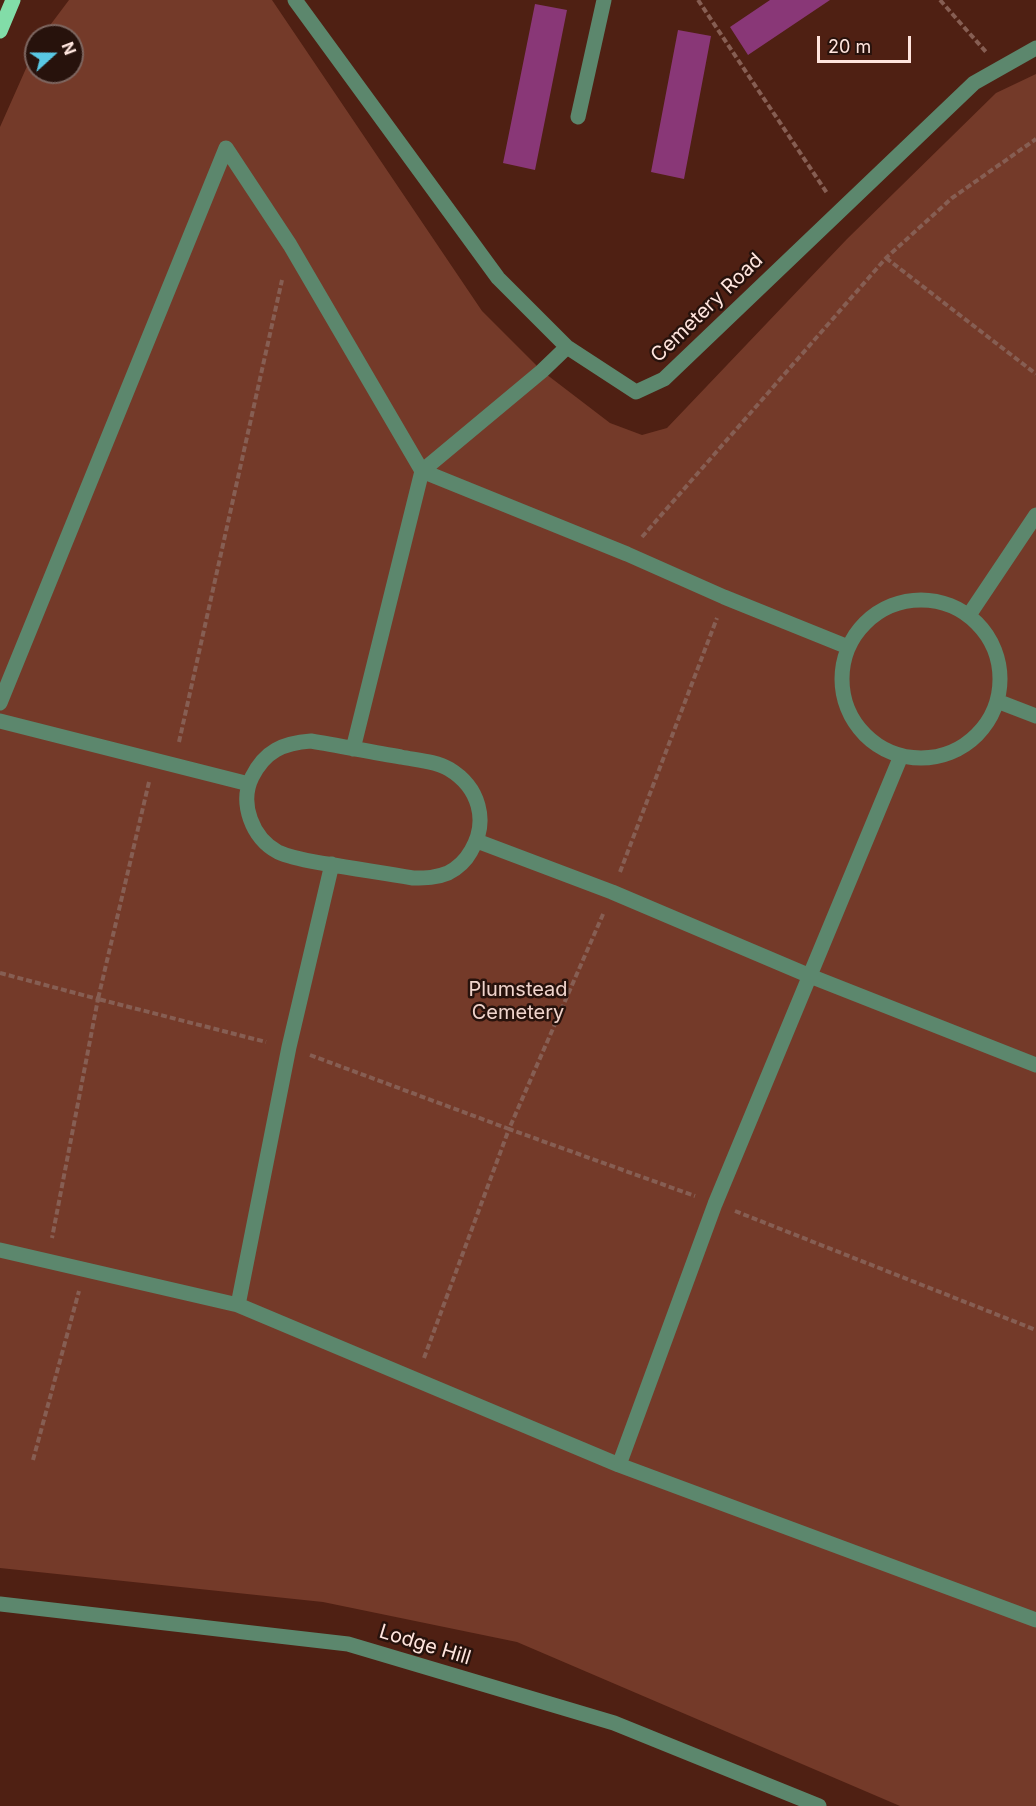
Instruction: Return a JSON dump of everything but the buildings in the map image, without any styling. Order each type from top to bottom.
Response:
[{"type":"main road","points":[[2,23],[13,0]]},
{"type":"street","name":"Cemetery Road","points":[[295,0],[498,278],[567,347],[636,392],[664,380],[974,83],[1036,48]]},
{"type":"street","points":[[578,117],[604,0]]},
{"type":"street","points":[[0,703],[226,148],[290,245],[422,471],[848,647]]},
{"type":"street","points":[[353,748],[422,471],[542,371],[567,347]]},
{"type":"street","points":[[969,615],[1036,515]]},
{"type":"street","points":[[925,599],[948,603],[969,615],[986,632],[997,654],[1001,678],[997,701],[988,723],[971,741],[949,753],[925,758],[901,756],[876,744],[856,725],[845,701],[842,673],[848,647],[861,627],[879,611],[901,601],[925,599]]},
{"type":"street","points":[[997,701],[1036,716]]},
{"type":"street","points":[[0,721],[249,783]]},
{"type":"street","points":[[310,741],[447,767],[464,779],[473,791],[479,806],[480,821],[477,841],[467,858],[451,872],[433,878],[413,878],[296,858],[277,852],[262,839],[251,823],[246,804],[249,783],[258,765],[272,751],[291,743],[310,741]]},
{"type":"street","points":[[619,1465],[716,1204],[901,756]]},
{"type":"street","points":[[477,841],[612,892],[810,976],[1036,1065]]},
{"type":"street","points":[[238,1305],[289,1047],[332,864]]},
{"type":"street","points":[[0,1250],[238,1305],[619,1465],[1036,1620]]},
{"type":"street","name":"Lodge Hill","points":[[0,1604],[348,1644],[614,1723],[819,1806]]},
{"type":"path","points":[[698,0],[840,211]]},
{"type":"path","points":[[940,0],[1001,68]]},
{"type":"path","points":[[627,554],[886,258],[951,198],[1036,138]]},
{"type":"path","points":[[174,766],[290,245]]},
{"type":"path","points":[[886,258],[1036,374]]},
{"type":"path","points":[[416,1379],[509,1129],[612,892],[724,597]]},
{"type":"path","points":[[47,1262],[98,999],[154,761]]},
{"type":"path","points":[[0,973],[289,1047],[716,1204],[1036,1330]]},
{"type":"path","points":[[33,1460],[84,1270]]},
{"type":"green space","name":"Plumstead Cemetery","points":[[69,0],[272,0],[482,311],[542,371],[610,423],[642,435],[667,428],[847,239],[996,93],[1036,74],[1036,1806],[900,1806],[517,1642],[323,1602],[0,1568],[0,127],[24,73],[24,84],[84,84],[84,24],[51,24]]}]
